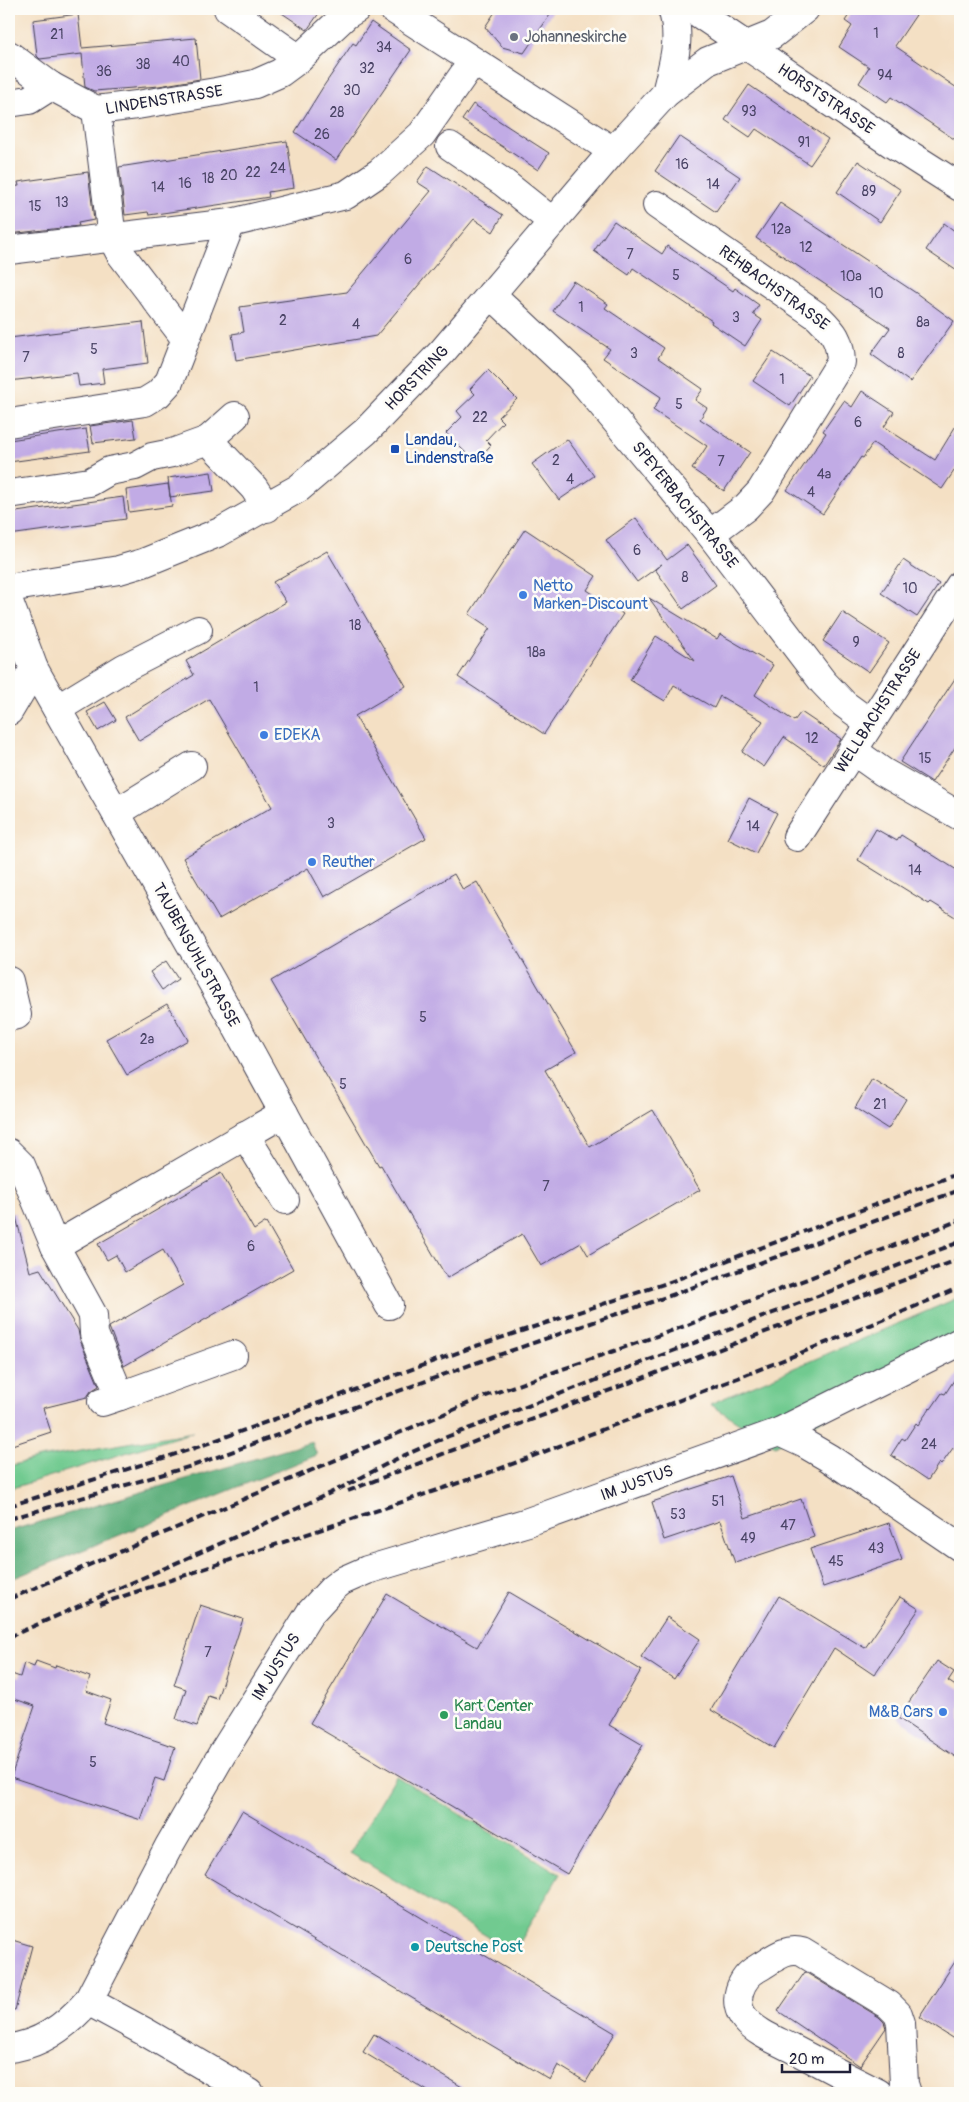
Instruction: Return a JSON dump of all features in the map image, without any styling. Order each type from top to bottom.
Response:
[{"type":"street","points":[[228,9],[299,59]]},
{"type":"street","name":"LINDENSTRASSE","points":[[9,55],[51,86],[96,110],[176,99],[255,84],[280,72],[299,59],[346,15],[356,9]]},
{"type":"street","points":[[393,9],[613,151]]},
{"type":"street","points":[[666,93],[677,44],[677,25],[672,9]]},
{"type":"street","name":"HORSTSTRASSE","points":[[692,9],[960,187]]},
{"type":"street","name":"HORSTRING","points":[[9,588],[109,572],[143,563],[220,532],[299,488],[365,432],[442,352],[613,151],[666,93],[708,61],[772,36],[805,9]]},
{"type":"street","points":[[9,250],[231,223],[346,195],[380,172],[422,134],[473,61]]},
{"type":"street","points":[[9,103],[29,100],[51,86]]},
{"type":"street","points":[[96,110],[112,238],[120,253],[185,338]]},
{"type":"street","points":[[450,146],[504,183],[553,222]]},
{"type":"street","name":"REHBACHSTRASSE","points":[[657,205],[817,316],[834,333],[840,348],[841,362],[761,492],[746,507],[710,534]]},
{"type":"street","points":[[9,423],[145,402],[158,394],[169,382],[231,223]]},
{"type":"street","name":"SPEYERBACHSTRASSE","points":[[491,294],[578,376],[710,534],[823,682],[844,704],[870,723]]},
{"type":"street","points":[[9,494],[90,482],[109,472],[135,466],[152,457],[172,453],[208,440],[235,416]]},
{"type":"street","points":[[208,440],[254,488],[266,508]]},
{"type":"street","name":"WELLBACHSTRASSE","points":[[797,836],[960,585]]},
{"type":"street","name":"TAUBENSUHLSTRASSE","points":[[9,602],[34,669],[208,973],[388,1305]]},
{"type":"street","points":[[57,710],[124,668],[198,630]]},
{"type":"street","points":[[9,711],[34,669]]},
{"type":"street","points":[[852,750],[883,772],[960,816]]},
{"type":"street","points":[[116,813],[192,766]]},
{"type":"street","points":[[9,981],[17,1014],[9,1017]]},
{"type":"street","points":[[55,1246],[284,1113]]},
{"type":"street","points":[[245,1135],[285,1200]]},
{"type":"street","points":[[9,1153],[21,1165],[55,1246],[92,1315],[94,1334],[111,1399],[233,1355]]},
{"type":"street","name":"IM JUSTUS","points":[[9,2048],[24,2046],[46,2037],[63,2026],[88,2001],[169,1846],[222,1754],[310,1614],[333,1588],[342,1581],[367,1570],[528,1522],[778,1432],[960,1342]]},
{"type":"street","points":[[778,1432],[805,1444],[829,1458],[960,1547]]},
{"type":"street","points":[[878,2093],[769,2037],[745,2020],[740,2011],[738,2001],[742,1983],[750,1972],[785,1952],[795,1950],[802,1952],[889,2005],[898,2014],[901,2023],[904,2084],[907,2093]]},
{"type":"street","points":[[88,2001],[147,2032],[250,2093]]},
{"type":"green space","points":[[960,1297],[960,1340],[775,1446],[710,1404]]},
{"type":"green space","points":[[193,1432],[9,1489],[9,1466],[40,1458]]},
{"type":"green space","points":[[312,1442],[317,1455],[9,1580],[9,1531]]},
{"type":"green space","points":[[396,1776],[560,1874],[513,1952],[350,1853]]},
{"type":"building","points":[[276,9],[322,9],[307,30]]},
{"type":"building","name":"Johanneskirche","points":[[497,9],[554,9],[524,53],[502,47],[485,27]]},
{"type":"building","points":[[853,9],[920,9],[895,46],[960,90],[960,143],[891,97],[887,102],[859,83],[869,67],[839,47],[852,26],[845,21]]},
{"type":"building","points":[[78,14],[82,48],[196,38],[200,79],[159,86],[94,91],[85,87],[82,54],[40,59],[37,56],[33,20]]},
{"type":"building","points":[[371,22],[411,50],[336,160],[295,132],[353,43],[356,45]]},
{"type":"building","points":[[749,85],[828,139],[810,165],[756,129],[750,137],[725,120]]},
{"type":"building","points":[[473,104],[549,153],[538,170],[462,120]]},
{"type":"building","points":[[679,136],[740,177],[716,212],[655,171]]},
{"type":"building","points":[[287,141],[294,188],[268,192],[269,197],[244,201],[149,215],[148,212],[125,215],[119,167]]},
{"type":"building","points":[[858,161],[901,190],[880,222],[837,192]]},
{"type":"building","points":[[428,166],[503,215],[493,232],[474,219],[376,336],[236,360],[232,334],[244,332],[240,307],[347,292],[431,191],[417,182]]},
{"type":"building","points":[[88,172],[94,220],[78,223],[79,226],[9,234],[9,187],[19,186],[18,182]]},
{"type":"building","points":[[780,203],[916,293],[954,321],[910,382],[871,354],[890,328],[756,238]]},
{"type":"building","points":[[614,221],[662,254],[667,246],[733,291],[735,288],[759,305],[753,314],[762,320],[745,346],[711,323],[712,321],[633,268],[629,275],[594,251]]},
{"type":"building","points":[[944,223],[960,235],[960,273],[926,250]]},
{"type":"building","points":[[573,281],[608,304],[605,308],[664,348],[658,358],[703,389],[695,400],[707,408],[700,419],[750,452],[724,491],[692,469],[707,446],[653,410],[661,397],[603,358],[610,349],[553,311]]},
{"type":"building","points":[[143,322],[148,363],[102,369],[104,383],[79,386],[77,373],[9,381],[9,338]]},
{"type":"building","points":[[773,352],[810,376],[790,406],[753,381]]},
{"type":"building","points":[[488,370],[517,399],[498,417],[503,422],[486,440],[491,445],[475,462],[446,433],[462,417],[457,411],[475,394],[470,389]]},
{"type":"building","points":[[862,391],[894,412],[884,427],[935,460],[960,419],[960,462],[942,489],[873,443],[863,458],[861,457],[823,514],[787,490],[826,433],[823,431],[844,401],[852,407]]},
{"type":"building","points":[[133,420],[136,438],[93,443],[90,426]]},
{"type":"building","points":[[86,429],[90,451],[9,462],[9,440]]},
{"type":"building","points":[[567,439],[594,476],[559,500],[532,464]]},
{"type":"building","points":[[211,472],[214,491],[170,497],[168,478]]},
{"type":"building","points":[[168,484],[172,506],[129,512],[126,490]]},
{"type":"building","points":[[123,497],[126,519],[9,535],[9,513]]},
{"type":"building","points":[[636,518],[667,560],[687,545],[716,585],[683,609],[655,569],[637,582],[606,540]]},
{"type":"building","points":[[525,529],[596,576],[587,590],[623,614],[544,734],[458,677],[490,628],[469,614]]},
{"type":"building","points":[[327,551],[406,686],[355,716],[426,838],[324,897],[308,868],[219,919],[183,858],[272,807],[209,699],[139,741],[125,717],[194,675],[186,661],[286,602],[273,582]]},
{"type":"building","points":[[903,560],[939,584],[917,617],[881,593]]},
{"type":"building","points":[[649,598],[717,639],[720,634],[773,665],[755,695],[794,721],[801,712],[841,739],[824,765],[784,737],[764,767],[742,752],[763,721],[720,696],[714,708],[674,685],[665,701],[630,680],[656,636],[695,661]]},
{"type":"building","points":[[842,612],[889,643],[869,672],[823,641]]},
{"type":"building","points":[[960,671],[960,740],[932,782],[900,762]]},
{"type":"building","points":[[105,702],[116,720],[98,731],[87,712]]},
{"type":"building","points":[[749,798],[777,813],[756,853],[728,839]]},
{"type":"building","points":[[876,829],[897,841],[901,835],[960,872],[960,920],[931,902],[929,904],[858,860]]},
{"type":"building","points":[[454,874],[463,890],[477,882],[576,1052],[545,1070],[590,1147],[653,1110],[700,1190],[588,1255],[581,1243],[541,1266],[522,1234],[447,1278],[271,981]]},
{"type":"building","points":[[166,961],[178,979],[162,990],[150,972]]},
{"type":"building","points":[[167,1004],[188,1040],[127,1075],[106,1039]]},
{"type":"building","points":[[872,1079],[906,1099],[888,1129],[855,1108]]},
{"type":"building","points":[[221,1173],[254,1230],[266,1222],[293,1269],[124,1366],[109,1327],[183,1285],[163,1250],[125,1272],[116,1255],[107,1260],[98,1244]]},
{"type":"building","points":[[15,1213],[30,1272],[40,1269],[78,1330],[80,1340],[99,1386],[91,1391],[87,1397],[43,1408],[51,1432],[9,1446],[9,1214]]},
{"type":"building","points":[[960,1371],[960,1453],[953,1448],[941,1465],[939,1463],[928,1480],[891,1455],[902,1438],[905,1440],[916,1423],[918,1425],[942,1393],[945,1394]]},
{"type":"building","points":[[731,1476],[745,1518],[801,1499],[814,1537],[735,1563],[720,1521],[664,1540],[652,1502]]},
{"type":"building","points":[[889,1523],[902,1560],[823,1587],[810,1549]]},
{"type":"building","points":[[509,1592],[641,1670],[609,1725],[643,1745],[567,1874],[310,1723],[387,1594],[477,1647]]},
{"type":"building","points":[[779,1596],[865,1648],[900,1597],[919,1609],[874,1675],[834,1648],[774,1748],[711,1710]]},
{"type":"building","points":[[200,1605],[243,1619],[217,1699],[208,1696],[197,1726],[176,1719],[186,1689],[174,1685]]},
{"type":"building","points":[[667,1617],[700,1639],[674,1679],[641,1657]]},
{"type":"building","points":[[36,1661],[55,1668],[56,1665],[90,1677],[86,1691],[111,1700],[103,1723],[175,1747],[164,1781],[155,1778],[141,1820],[11,1777],[35,1706],[9,1697],[9,1673],[20,1677],[24,1663],[34,1667]]},
{"type":"building","points":[[937,1661],[954,1672],[948,1681],[960,1689],[960,1760],[898,1718]]},
{"type":"building","name":"Deutsche Post","points":[[242,1811],[615,2033],[586,2082],[558,2065],[550,2080],[205,1875]]},
{"type":"building","points":[[9,1939],[32,1946],[15,2010],[9,2009]]},
{"type":"building","points":[[960,1954],[960,2043],[919,2017]]},
{"type":"building","points":[[805,1972],[879,2017],[884,2022],[886,2028],[860,2066],[778,2011]]},
{"type":"building","points":[[374,2034],[472,2093],[431,2093],[363,2052]]},
{"type":"railway","points":[[9,1506],[192,1449],[476,1346],[667,1283],[960,1173]]},
{"type":"railway","points":[[9,1519],[195,1465],[960,1190]]},
{"type":"railway","points":[[9,1599],[486,1396],[685,1326],[960,1220]]},
{"type":"railway","points":[[9,1637],[262,1525],[349,1484],[398,1458],[449,1436],[960,1242]]},
{"type":"railway","points":[[348,1491],[512,1427],[960,1259]]},
{"type":"railway","points":[[100,1604],[491,1472],[743,1376],[960,1287]]},
{"type":"place","name":"Johanneskirche","points":[[514,37]]},
{"type":"place","name":"Landau, Lindenstraße","points":[[395,449]]},
{"type":"place","name":"Netto Marken-Discount","points":[[523,595]]},
{"type":"place","name":"EDEKA","points":[[264,735]]},
{"type":"place","name":"Reuther","points":[[312,862]]},
{"type":"place","name":"M&B Cars","points":[[943,1712]]},
{"type":"place","name":"Kart Center Landau","points":[[444,1715]]},
{"type":"place","name":"Deutsche Post","points":[[415,1947]]}]
